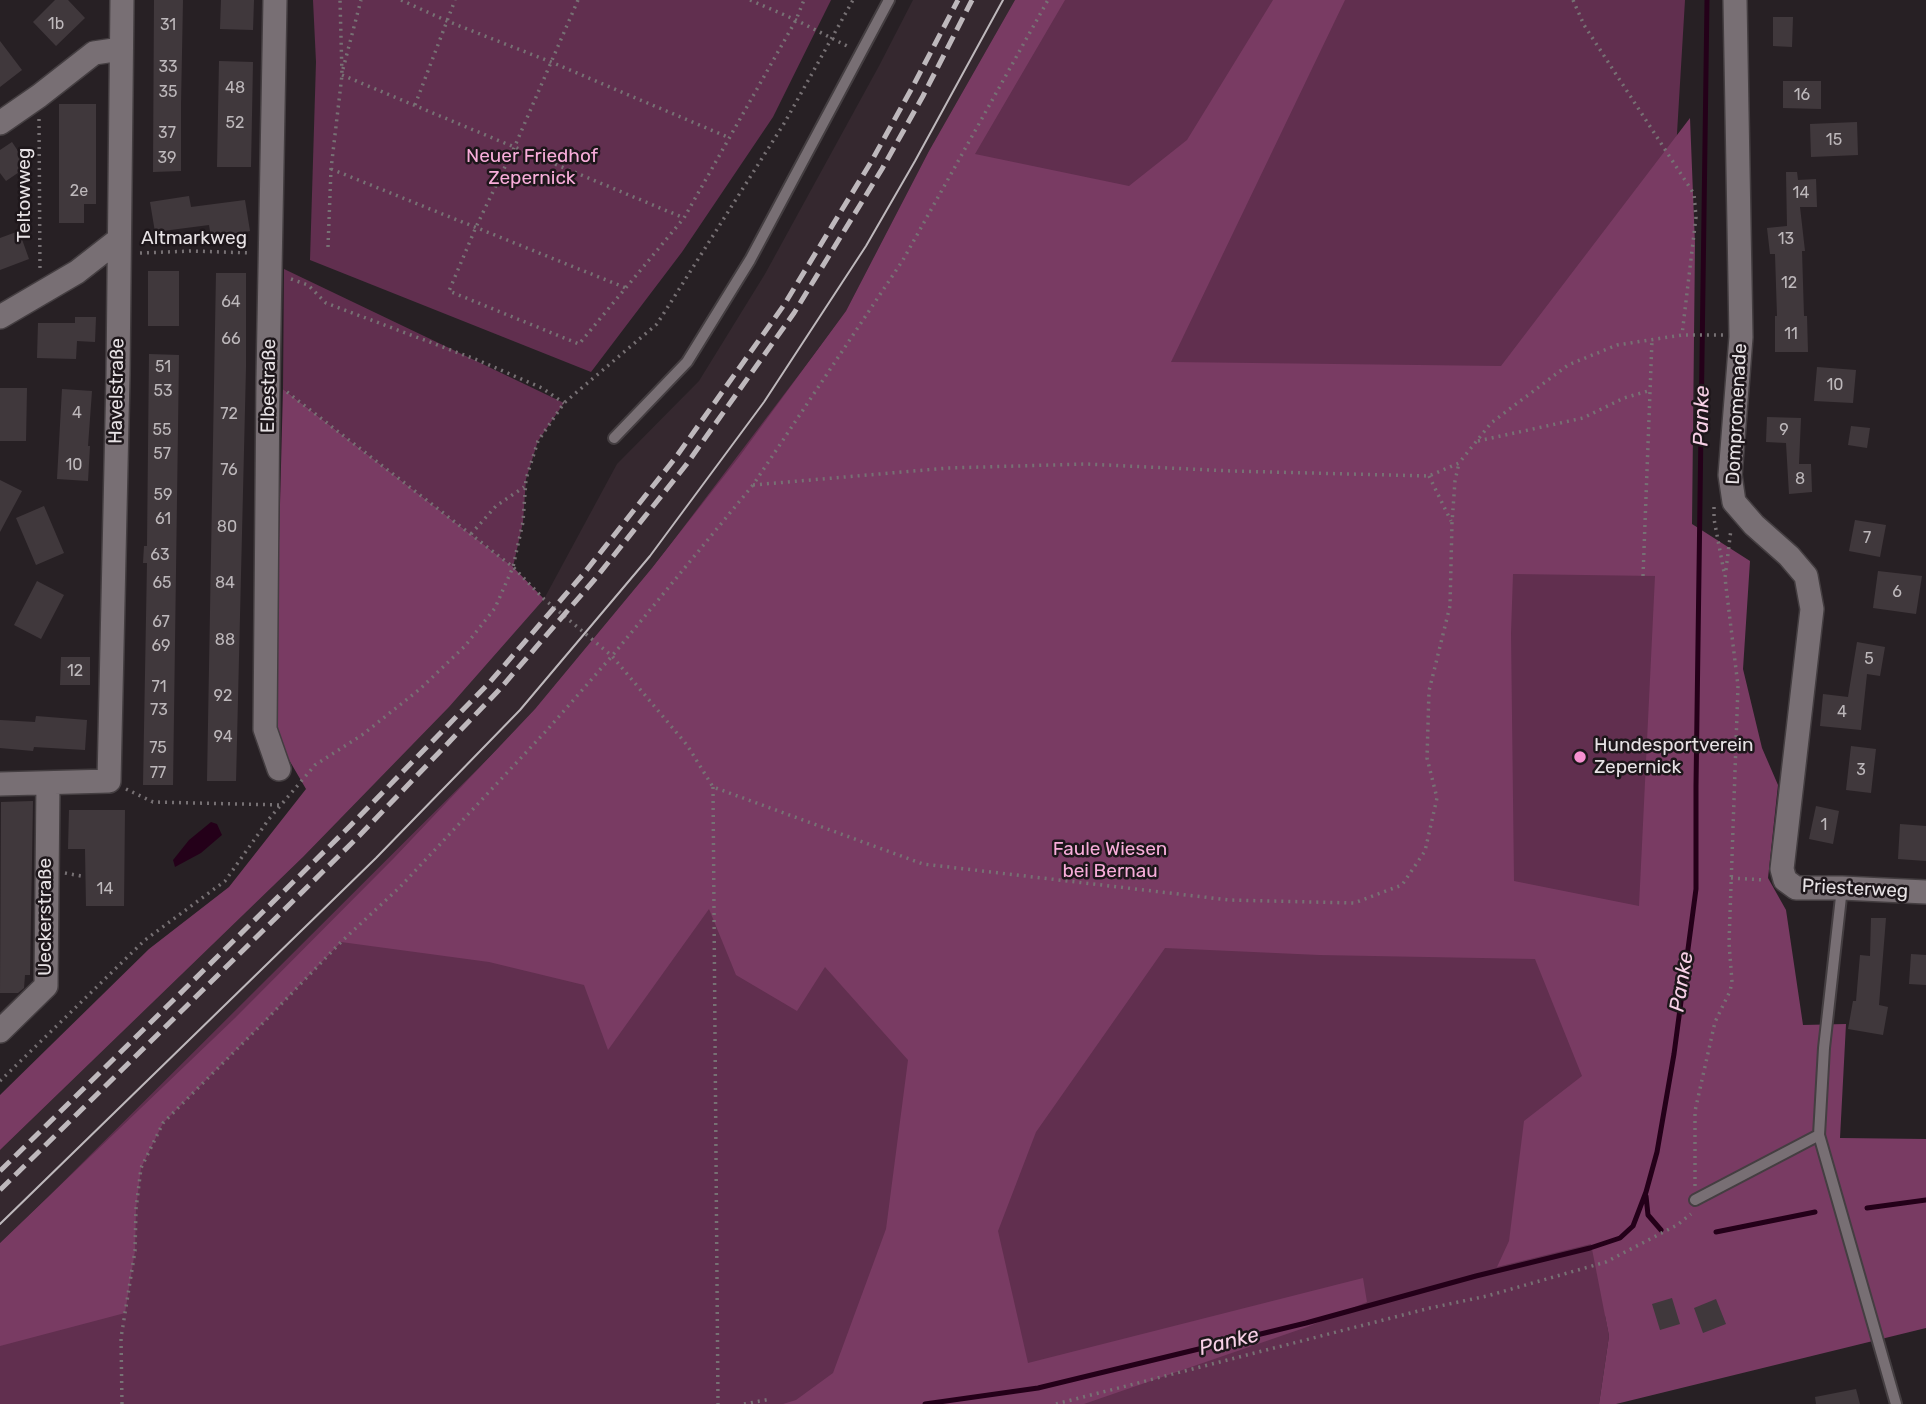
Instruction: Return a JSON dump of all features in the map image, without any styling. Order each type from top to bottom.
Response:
[{"type":"street","name":"Havelstraße","points":[[109,781],[118,375],[122,0]]},
{"type":"street","name":"Elbestraße","points":[[275,0],[265,729],[279,769]]},
{"type":"street","name":"Dompromenade","points":[[1735,0],[1741,337],[1730,475],[1734,502],[1806,576],[1812,609],[1782,869],[1785,880]]},
{"type":"street","points":[[0,123],[94,53],[121,49]]},
{"type":"street","points":[[0,317],[118,247]]},
{"type":"street","points":[[0,784],[109,781]]},
{"type":"street","name":"Ueckerstraße","points":[[0,1031],[46,986],[48,783]]},
{"type":"street","name":"Priesterweg","points":[[1785,880],[1796,888],[1926,892]]},
{"type":"lane","points":[[614,438],[687,362],[750,260],[889,0]]},
{"type":"lane","points":[[1842,888],[1824,1048],[1819,1135],[1896,1404]]},
{"type":"lane","points":[[1695,1200],[1819,1135]]},
{"type":"path","points":[[340,0],[342,75]]},
{"type":"path","points":[[328,247],[331,169],[342,75],[361,0]]},
{"type":"path","points":[[401,0],[730,138]]},
{"type":"path","points":[[415,105],[455,0]]},
{"type":"path","points":[[578,0],[449,291],[579,344],[684,218],[796,20],[804,0]]},
{"type":"path","points":[[750,0],[833,38]]},
{"type":"path","points":[[0,1081],[145,940],[225,881],[269,819],[315,765],[362,735],[421,689],[465,646],[495,608],[513,567],[523,522],[526,486],[538,441],[564,403],[657,324],[785,122],[853,0]]},
{"type":"path","points":[[122,1404],[121,1338],[135,1251],[141,1168],[163,1123],[341,942],[400,887],[548,729],[753,485],[903,260],[1048,0]]},
{"type":"path","points":[[1573,0],[1584,25],[1694,194],[1696,217],[1682,335]]},
{"type":"path","points":[[342,75],[684,218]]},
{"type":"path","name":"Teltowweg","points":[[39,96],[40,295]]},
{"type":"path","points":[[331,169],[626,288]]},
{"type":"path","name":"Altmarkweg","points":[[118,247],[192,251],[271,263],[308,285],[326,303],[334,307],[480,361],[541,388],[564,403]]},
{"type":"path","points":[[753,485],[948,468],[1086,464],[1429,476],[1459,463],[1491,423],[1568,365],[1617,345],[1690,334],[1722,335]]},
{"type":"path","points":[[1643,576],[1652,340]]},
{"type":"path","points":[[268,378],[513,567],[544,599],[612,656],[687,745],[713,787],[718,1404]]},
{"type":"path","points":[[1476,442],[1583,418],[1649,390]]},
{"type":"path","points":[[713,787],[923,864],[1230,900],[1354,903],[1402,885],[1425,851],[1437,798],[1427,758],[1429,691],[1450,606],[1452,523],[1459,463]]},
{"type":"path","points":[[1429,476],[1452,523]]},
{"type":"path","points":[[471,534],[496,506],[526,486]]},
{"type":"path","points":[[1056,1404],[1430,1308],[1487,1296],[1606,1262],[1677,1225],[1692,1212],[1695,1200],[1695,1111],[1715,1023],[1732,982],[1729,943],[1738,687],[1725,578],[1734,502]]},
{"type":"path","points":[[109,781],[153,802],[282,805]]},
{"type":"path","points":[[1731,878],[1785,880]]},
{"type":"path","points":[[744,1404],[771,1399]]},
{"type":"shaded area","points":[[913,0],[1015,0],[929,151],[846,311],[739,457],[652,568],[535,709],[394,858],[235,1018],[0,1243],[0,1150],[303,857],[449,707],[544,599],[617,464],[699,381],[765,274]]},
{"type":"shaded area","points":[[211,822],[217,824],[222,835],[201,853],[175,867],[173,860],[189,840]]},
{"type":"green space","name":"Neuer Friedhof Zepernick","points":[[313,0],[831,0],[773,117],[682,252],[591,372],[310,260],[316,62]]},
{"type":"green space","points":[[1015,0],[1065,0],[975,154],[1129,186],[1187,140],[1273,0],[1345,0],[1171,362],[1501,366],[1690,118],[1695,244],[1692,524],[1750,561],[1743,669],[1762,748],[1778,785],[1768,878],[1786,910],[1803,1025],[1846,1024],[1840,1138],[1926,1139],[1926,1328],[1616,1404],[1599,1404],[1609,1336],[1591,1244],[1497,1267],[1509,1241],[1524,1121],[1582,1076],[1535,959],[1319,955],[1165,948],[1036,1132],[998,1231],[1028,1363],[1363,1278],[1367,1302],[1307,1327],[1084,1404],[783,1404],[796,1400],[833,1373],[886,1229],[908,1060],[825,967],[797,1011],[736,975],[709,909],[608,1050],[584,985],[489,962],[341,942],[163,1123],[141,1168],[135,1251],[125,1313],[0,1346],[0,1243],[235,1018],[394,858],[535,709],[652,568],[739,457],[846,311],[929,151]],"holes":[[[1513,574],[1655,576],[1639,906],[1514,881],[1511,633]]]},
{"type":"green space","name":"Faule Wiesen bei Bernau","points":[[1021,0],[1685,0],[1665,333],[1650,917],[1605,1315],[1609,1336],[1599,1404],[0,1404],[0,1245],[540,707],[636,590],[848,310]]},
{"type":"green space","points":[[284,269],[564,403],[538,441],[526,479],[523,522],[513,567],[283,389]]},
{"type":"green space","points":[[283,389],[513,567],[544,599],[449,707],[303,857],[0,1150],[0,1095],[149,949],[229,887],[306,789],[274,734]]},
{"type":"building","points":[[55,0],[68,0],[85,18],[56,46],[33,22]]},
{"type":"building","points":[[154,0],[183,0],[181,171],[153,172]]},
{"type":"building","points":[[221,0],[254,0],[253,30],[220,29]]},
{"type":"building","points":[[1773,17],[1793,17],[1792,47],[1773,46]]},
{"type":"building","points":[[0,41],[22,70],[0,87]]},
{"type":"building","points":[[219,61],[253,62],[251,167],[217,167]]},
{"type":"building","points":[[1783,81],[1821,81],[1821,109],[1783,108]]},
{"type":"building","points":[[59,104],[96,104],[96,204],[84,204],[84,223],[59,223]]},
{"type":"building","points":[[1857,122],[1858,155],[1811,157],[1810,124]]},
{"type":"building","points":[[12,142],[28,166],[6,181],[0,173],[0,150]]},
{"type":"building","points":[[1786,172],[1797,172],[1798,180],[1816,179],[1817,207],[1800,207],[1805,251],[1802,251],[1808,352],[1775,352],[1775,254],[1770,254],[1767,228],[1787,226]]},
{"type":"building","points":[[189,196],[191,207],[245,200],[250,231],[211,237],[209,225],[155,232],[150,202]]},
{"type":"building","points":[[19,231],[29,259],[0,270],[0,238]]},
{"type":"building","points":[[148,271],[179,271],[179,326],[148,326]]},
{"type":"building","points":[[216,273],[246,273],[236,781],[207,781]]},
{"type":"building","points":[[75,317],[96,317],[95,342],[77,341],[76,359],[37,358],[38,323],[75,323]]},
{"type":"building","points":[[149,354],[179,355],[173,785],[143,785],[147,563],[143,563],[144,546],[147,546]]},
{"type":"building","points":[[1817,367],[1856,370],[1853,403],[1814,401]]},
{"type":"building","points":[[0,388],[27,388],[26,441],[0,441]]},
{"type":"building","points":[[62,389],[92,391],[88,481],[57,479]]},
{"type":"building","points":[[1767,417],[1801,418],[1799,464],[1811,464],[1812,492],[1789,494],[1786,443],[1766,442]]},
{"type":"building","points":[[1851,426],[1870,428],[1867,448],[1848,445]]},
{"type":"building","points":[[0,480],[22,491],[0,532]]},
{"type":"building","points":[[44,506],[64,553],[36,565],[16,518]]},
{"type":"building","points":[[1855,520],[1886,525],[1880,557],[1849,551]]},
{"type":"building","points":[[1878,571],[1922,576],[1916,614],[1873,608]]},
{"type":"building","points":[[37,581],[64,595],[41,639],[14,625]]},
{"type":"building","points":[[1857,642],[1885,647],[1880,676],[1867,674],[1861,730],[1820,726],[1823,694],[1848,697]]},
{"type":"building","points":[[61,657],[90,657],[90,685],[60,685]]},
{"type":"building","points":[[36,716],[87,720],[85,750],[34,747],[33,751],[0,748],[0,720],[35,722]]},
{"type":"building","points":[[1851,746],[1876,749],[1871,793],[1846,790]]},
{"type":"building","points":[[33,801],[30,975],[25,975],[24,988],[18,993],[0,993],[1,802]]},
{"type":"building","points":[[1816,806],[1839,811],[1833,844],[1809,839]]},
{"type":"building","points":[[69,810],[125,810],[124,906],[86,906],[85,849],[68,849]]},
{"type":"building","points":[[1900,824],[1926,826],[1926,861],[1898,859]]},
{"type":"building","points":[[1871,918],[1886,918],[1879,1005],[1888,1007],[1883,1035],[1848,1029],[1853,1001],[1856,1001],[1860,955],[1870,956]]},
{"type":"building","points":[[1911,954],[1926,955],[1926,985],[1909,984]]},
{"type":"building","points":[[1672,1298],[1680,1324],[1660,1330],[1652,1304]]},
{"type":"building","points":[[1716,1299],[1726,1324],[1703,1333],[1694,1308]]},
{"type":"building","points":[[1856,1389],[1860,1404],[1816,1404],[1815,1397]]},
{"type":"waterway","name":"Panke","points":[[925,1404],[1038,1388],[1306,1323],[1590,1248],[1620,1238],[1633,1226],[1657,1152],[1674,1054],[1696,889],[1707,0]]},
{"type":"waterway","points":[[1646,1196],[1648,1215],[1661,1230]]},
{"type":"waterway","points":[[1867,1208],[1926,1200]]},
{"type":"waterway","points":[[1716,1232],[1815,1212]]},
{"type":"tram line","points":[[0,1224],[376,858],[520,710],[650,556],[764,402],[866,246],[1003,0]]},
{"type":"railway","points":[[0,1171],[349,827],[490,682],[585,572],[676,457],[784,305],[871,162],[958,0]]},
{"type":"railway","points":[[0,1190],[359,836],[499,690],[595,579],[686,465],[794,313],[882,169],[972,0]]},
{"type":"place","name":"Hundesportverein Zepernick","points":[[1580,757]]}]
